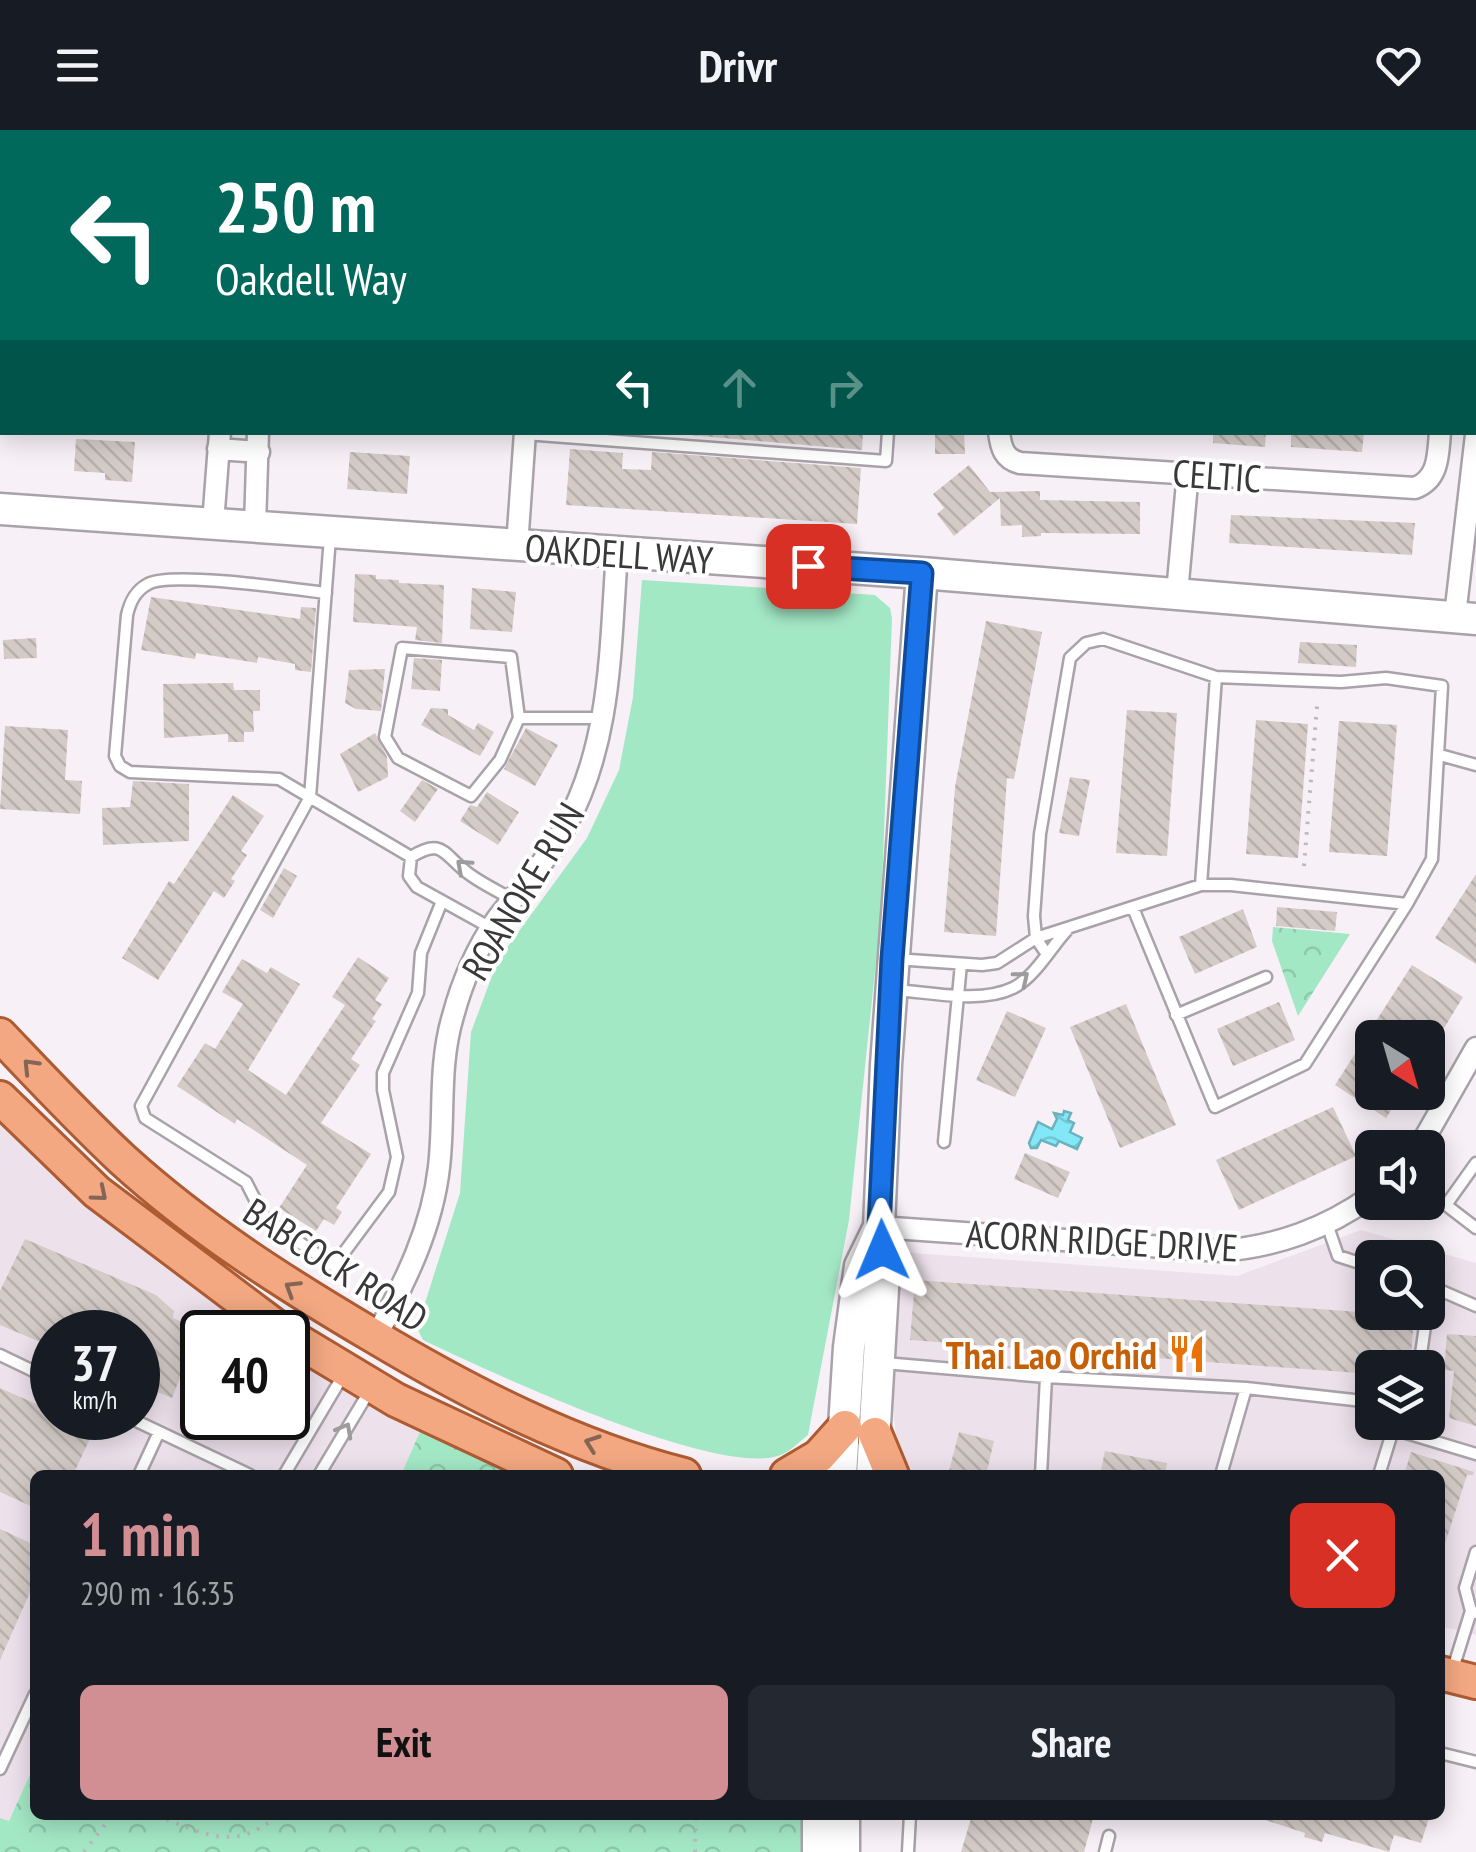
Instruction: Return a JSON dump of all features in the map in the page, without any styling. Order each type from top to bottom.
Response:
[{"type":"main road","name":"BABCOCK ROAD","points":[[0,1035],[124,1160],[211,1232],[287,1286],[416,1363],[494,1402],[561,1432],[670,1470]]},
{"type":"main road","points":[[28,1128],[60,1097]]},
{"type":"main road","points":[[0,1098],[96,1192],[253,1310]]},
{"type":"main road","points":[[310,1349],[461,1433],[545,1470]]},
{"type":"main road","points":[[359,1379],[352,1365],[374,1361],[464,1408],[478,1411],[494,1402]]},
{"type":"main road","points":[[795,1470],[860,1430],[888,1470]]},
{"type":"street","points":[[516,546],[525,435]]},
{"type":"street","name":"CELTIC","points":[[1000,435],[1002,450],[1020,463],[1415,488],[1427,484],[1438,461],[1440,435]]},
{"type":"street","points":[[1465,617],[1476,435]]},
{"type":"street","points":[[213,523],[219,441],[259,442],[255,526]]},
{"type":"street","points":[[1176,593],[1188,472]]},
{"type":"street","name":"OAKDELL WAY","points":[[0,508],[922,573],[1465,617]]},
{"type":"street","name":"ROANOKE RUN","points":[[376,1338],[409,1273],[433,1204],[439,1168],[445,1050],[464,983],[492,928],[554,844],[580,796],[596,755],[604,718],[618,553]]},
{"type":"street","points":[[843,1470],[860,1430],[878,1363],[884,1272],[879,1227],[892,959],[922,573]]},
{"type":"street","points":[[1430,1130],[1476,1048]]},
{"type":"street","name":"ACORN RIDGE DRIVE","points":[[879,1227],[1220,1251],[1275,1244],[1327,1224],[1355,1207]]},
{"type":"street","points":[[871,1470],[860,1430],[849,1347],[860,1266],[879,1227]]},
{"type":"street","points":[[818,1820],[818,1852]]},
{"type":"street","points":[[844,1820],[844,1852]]},
{"type":"lane","points":[[551,435],[886,461],[888,435]]},
{"type":"lane","points":[[331,532],[310,797],[141,1106],[145,1118],[246,1182],[265,1219],[334,1266],[388,1192],[397,1157],[383,1074],[418,992],[420,954],[442,902]]},
{"type":"lane","points":[[326,593],[151,581],[130,602],[115,756],[120,766],[130,772],[279,779],[411,857]]},
{"type":"lane","points":[[1046,953],[1036,938],[1040,834],[1070,658],[1086,642],[1103,640],[1216,677],[1341,682],[1386,678],[1442,686],[1432,859],[1305,1064],[1216,1107],[1133,908]]},
{"type":"lane","points":[[402,648],[511,658],[518,718],[500,760],[472,796],[398,758],[385,738],[402,648]]},
{"type":"lane","points":[[1201,885],[1216,677]]},
{"type":"lane","points":[[518,718],[604,718]]},
{"type":"lane","points":[[1440,755],[1476,766]]},
{"type":"lane","points":[[411,857],[425,848],[438,848],[462,869],[513,900]]},
{"type":"lane","points":[[411,857],[409,876],[418,887],[492,928]]},
{"type":"lane","points":[[892,959],[997,963],[1036,938],[1201,885],[1407,904]]},
{"type":"lane","points":[[891,990],[990,994],[1015,988],[1067,929]]},
{"type":"lane","points":[[944,1142],[961,964]]},
{"type":"lane","points":[[1176,1015],[1266,977]]},
{"type":"lane","points":[[1476,1163],[1446,1205],[1476,1228]]},
{"type":"lane","points":[[1327,1224],[1338,1256],[1355,1262]]},
{"type":"lane","points":[[1445,1293],[1476,1306]]},
{"type":"lane","points":[[0,1355],[30,1369]]},
{"type":"lane","points":[[878,1363],[1046,1378],[1246,1388],[1355,1400]]},
{"type":"lane","points":[[1041,1470],[1046,1378]]},
{"type":"lane","points":[[288,1470],[359,1379]]},
{"type":"lane","points":[[321,1470],[359,1379]]},
{"type":"lane","points":[[1222,1470],[1246,1388]]},
{"type":"lane","points":[[160,1432],[239,1470]]},
{"type":"lane","points":[[141,1470],[155,1440]]},
{"type":"lane","points":[[1381,1470],[1390,1440]]},
{"type":"lane","points":[[1435,1440],[1476,1454]]},
{"type":"lane","points":[[1456,1677],[1473,1612],[1466,1588],[1476,1552]]},
{"type":"lane","points":[[0,1769],[30,1705]]},
{"type":"lane","points":[[1445,1754],[1476,1762]]},
{"type":"lane","points":[[908,1852],[910,1820]]},
{"type":"lane","points":[[1105,1852],[1109,1836]]},
{"type":"path","points":[[1304,866],[1318,706]]},
{"type":"path","points":[[84,1852],[108,1820]]},
{"type":"path","points":[[168,1820],[221,1843],[235,1844],[274,1820]]},
{"type":"path","points":[[696,1820],[696,1852]]},
{"type":"shaded area","points":[[0,1115],[118,1225],[231,1310],[180,1310],[180,1440],[310,1440],[310,1362],[422,1427],[403,1470],[30,1470],[30,1774],[0,1840]]},
{"type":"shaded area","points":[[1361,1230],[1396,1240],[1355,1240],[1355,1330],[1445,1330],[1445,1254],[1476,1263],[1476,1635],[1445,1627],[1445,1470],[901,1470],[889,1379],[898,1252],[1237,1276]]},
{"type":"green space","points":[[642,580],[875,595],[890,608],[892,618],[881,914],[849,1220],[808,1435],[783,1454],[753,1458],[711,1452],[604,1419],[423,1340],[417,1328],[460,1193],[471,1032],[498,960],[587,838],[619,770],[633,697]]},
{"type":"green space","points":[[1273,927],[1350,934],[1298,1016],[1272,941]]},
{"type":"green space","points":[[422,1427],[509,1470],[403,1470]]},
{"type":"green space","points":[[30,1774],[30,1820],[806,1820],[803,1852],[0,1852],[0,1818],[9,1821]]},
{"type":"water","points":[[1064,1111],[1071,1113],[1068,1120],[1074,1123],[1070,1132],[1082,1138],[1077,1149],[1059,1141],[1056,1146],[1041,1140],[1037,1148],[1031,1148],[1029,1143],[1038,1122],[1052,1129],[1057,1119],[1054,1113],[1063,1115]]},
{"type":"building","points":[[689,435],[863,435],[862,450]]},
{"type":"building","points":[[935,435],[964,435],[965,454],[935,454]]},
{"type":"building","points":[[1213,435],[1266,435],[1265,447],[1213,443]]},
{"type":"building","points":[[1291,435],[1364,435],[1362,452],[1291,447]]},
{"type":"building","points":[[76,439],[135,442],[132,482],[105,480],[105,473],[74,471]]},
{"type":"building","points":[[570,449],[623,453],[622,469],[651,470],[652,452],[861,468],[857,524],[566,505]]},
{"type":"building","points":[[350,452],[410,456],[407,494],[347,489]]},
{"type":"building","points":[[969,465],[990,492],[1040,491],[1040,500],[1140,502],[1140,534],[1041,533],[1022,537],[1022,525],[1001,526],[1000,498],[954,536],[937,514],[944,508],[933,494]]},
{"type":"building","points":[[1231,515],[1415,523],[1412,555],[1229,543]]},
{"type":"building","points":[[355,574],[376,575],[376,579],[399,583],[444,585],[442,643],[415,640],[417,627],[353,622]]},
{"type":"building","points":[[472,588],[516,592],[512,632],[470,629]]},
{"type":"building","points":[[151,597],[300,619],[301,607],[316,608],[311,672],[295,670],[295,664],[258,657],[257,663],[196,653],[195,659],[141,650]]},
{"type":"building","points":[[986,621],[1042,632],[1014,779],[1007,778],[996,936],[944,932],[955,787]]},
{"type":"building","points":[[36,638],[37,658],[4,659],[3,640]]},
{"type":"building","points":[[1300,642],[1357,645],[1356,667],[1298,663]]},
{"type":"building","points":[[414,658],[442,660],[440,691],[411,689]]},
{"type":"building","points":[[385,669],[381,711],[356,709],[345,703],[349,670]]},
{"type":"building","points":[[233,683],[234,690],[260,690],[260,711],[253,711],[254,732],[244,732],[244,742],[228,742],[228,734],[164,738],[163,684]]},
{"type":"building","points":[[431,708],[448,709],[448,715],[474,730],[478,723],[494,732],[480,756],[421,725]]},
{"type":"building","points":[[1127,710],[1177,713],[1167,856],[1116,853]]},
{"type":"building","points":[[1256,720],[1308,724],[1298,858],[1246,854]]},
{"type":"building","points":[[1339,721],[1397,725],[1387,856],[1329,852]]},
{"type":"building","points":[[5,726],[68,730],[65,780],[82,781],[80,814],[0,809]]},
{"type":"building","points":[[526,728],[558,745],[535,786],[504,769]]},
{"type":"building","points":[[375,733],[387,757],[388,777],[358,792],[340,754]]},
{"type":"building","points":[[1070,777],[1090,780],[1079,836],[1059,833]]},
{"type":"building","points":[[422,780],[438,789],[415,822],[400,811]]},
{"type":"building","points":[[133,781],[189,784],[189,841],[103,845],[102,808],[130,807]]},
{"type":"building","points":[[487,792],[519,812],[498,845],[460,821],[470,805],[477,807]]},
{"type":"building","points":[[233,795],[264,816],[241,851],[247,855],[231,879],[235,881],[224,898],[214,891],[158,980],[122,958],[169,881],[174,884]]},
{"type":"building","points":[[284,868],[297,876],[273,918],[260,910]]},
{"type":"building","points":[[1476,874],[1476,964],[1435,938]]},
{"type":"building","points":[[1277,907],[1337,912],[1335,931],[1276,926]]},
{"type":"building","points":[[1243,909],[1257,947],[1195,974],[1179,937]]},
{"type":"building","points":[[358,957],[389,978],[375,1000],[382,1004],[372,1019],[376,1021],[351,1059],[360,1065],[321,1123],[371,1154],[336,1208],[342,1212],[334,1225],[324,1219],[316,1231],[279,1208],[307,1165],[177,1086],[205,1043],[215,1049],[243,1004],[222,992],[242,959],[267,973],[271,967],[300,984],[248,1070],[286,1095],[345,1005],[332,997]]},
{"type":"building","points":[[1412,965],[1463,997],[1445,1027],[1445,1020],[1377,1020]]},
{"type":"building","points":[[1279,1002],[1295,1040],[1233,1066],[1217,1029]]},
{"type":"building","points":[[1126,1004],[1176,1125],[1120,1148],[1070,1027]]},
{"type":"building","points":[[1007,1011],[1046,1028],[1015,1097],[976,1080]]},
{"type":"building","points":[[1355,1054],[1355,1098],[1335,1085]]},
{"type":"building","points":[[1333,1107],[1355,1154],[1239,1210],[1216,1160]]},
{"type":"building","points":[[1374,1110],[1391,1110],[1386,1118]]},
{"type":"building","points":[[1025,1153],[1070,1172],[1058,1198],[1014,1179]]},
{"type":"building","points":[[25,1239],[156,1295],[180,1321],[180,1378],[172,1398],[160,1393],[160,1310],[30,1310],[30,1338],[0,1325],[0,1291]]},
{"type":"building","points":[[915,1280],[1355,1312],[1355,1330],[1413,1330],[1411,1350],[1355,1350],[1355,1373],[910,1340]]},
{"type":"building","points":[[1447,1334],[1476,1336],[1476,1426],[1449,1418],[1454,1371],[1445,1370]]},
{"type":"building","points":[[0,1388],[30,1401],[30,1440],[89,1440],[75,1470],[30,1470],[30,1506],[0,1492]]},
{"type":"building","points":[[959,1432],[994,1441],[987,1470],[949,1470]]},
{"type":"building","points":[[1105,1451],[1167,1463],[1166,1470],[1101,1470]]},
{"type":"building","points":[[1411,1452],[1474,1472],[1467,1475],[1445,1544],[1445,1470],[1406,1470]]},
{"type":"building","points":[[0,1529],[30,1543],[30,1592],[0,1660]]},
{"type":"building","points":[[971,1820],[1093,1820],[1084,1852],[961,1852]]},
{"type":"building","points":[[1265,1820],[1428,1820],[1421,1843],[1394,1835],[1389,1852],[1325,1833],[1322,1842],[1304,1837],[1305,1833]]},
{"type":"place","name":"Thai Lao Orchid","points":[[1187,1354]]},
{"type":"route","points":[[808,566],[922,573],[892,959],[879,1227],[882,1250]]}]
